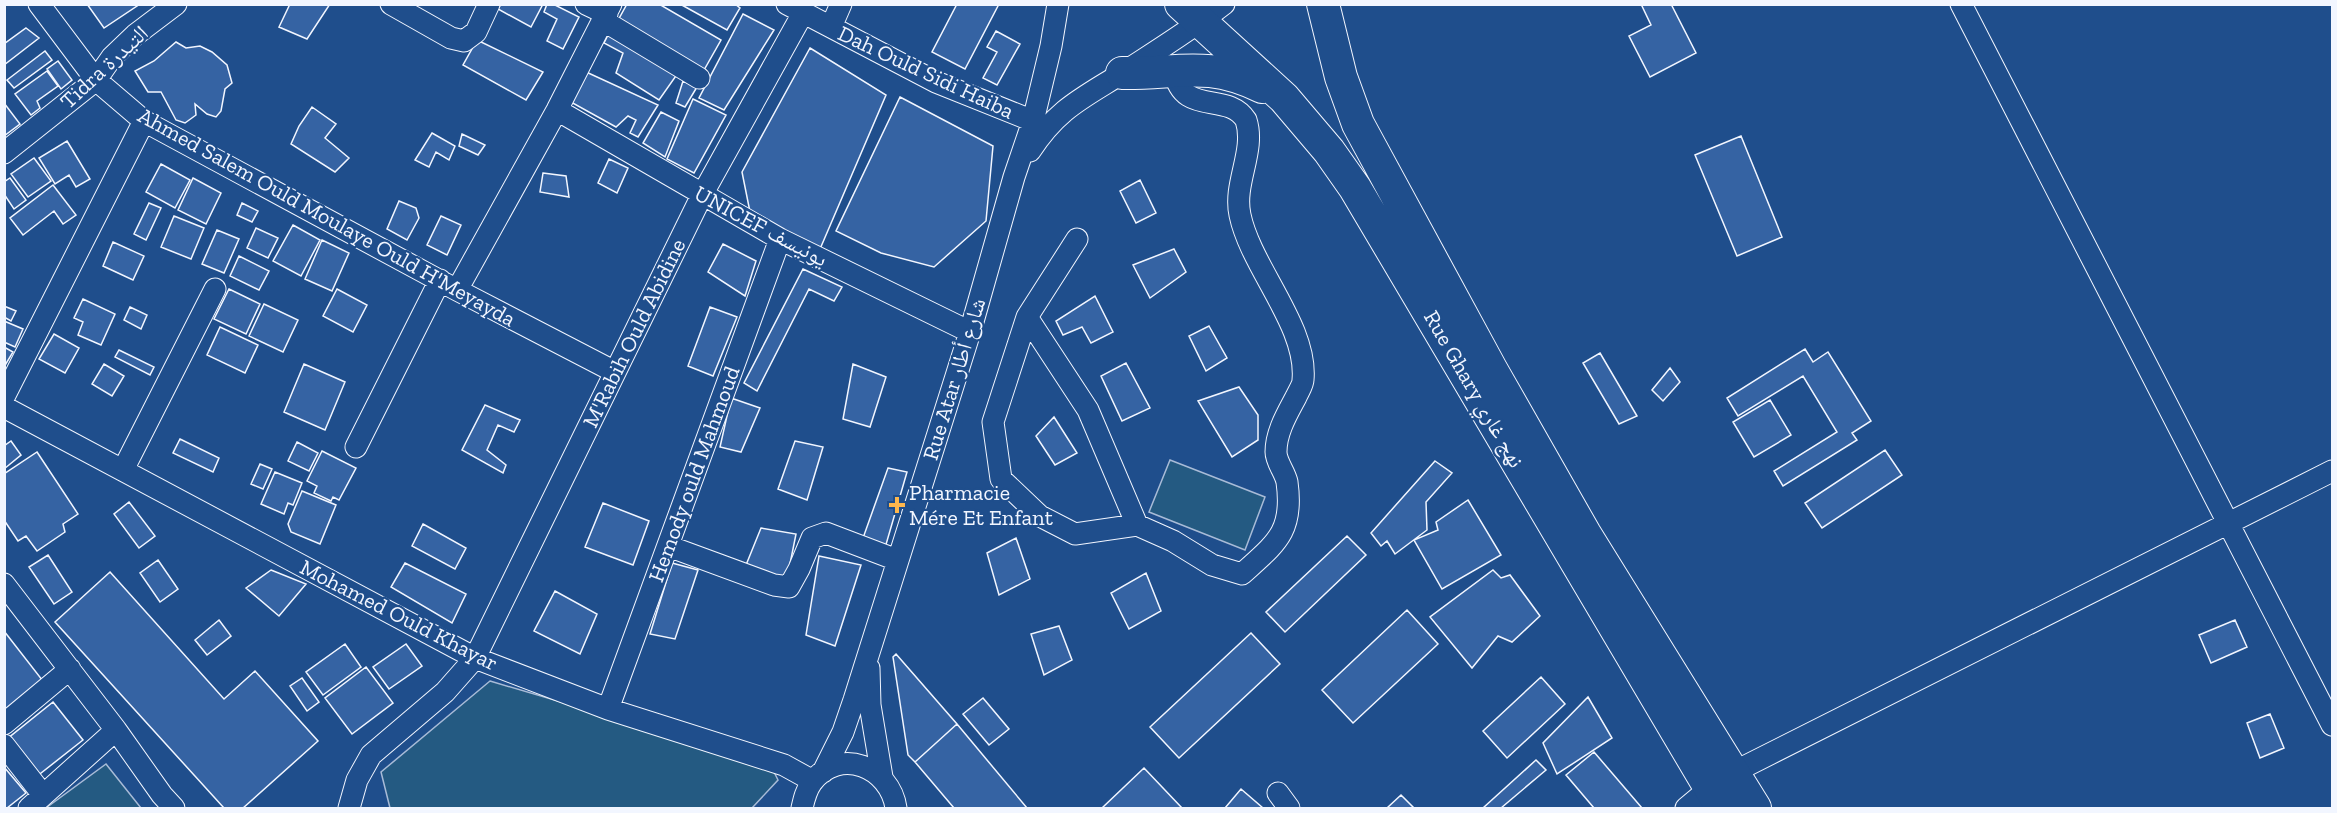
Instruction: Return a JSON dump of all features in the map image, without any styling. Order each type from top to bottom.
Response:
[{"type":"highway","name":"Rue Ghary نهج غاري","points":[[1323,4],[1341,77],[1358,124],[1491,369],[1575,540]]},
{"type":"highway","name":"Rue Ghary نهج غاري","points":[[1190,14],[1284,98],[1329,151],[1355,188],[1468,378],[1575,540],[1722,789],[1755,808]]},
{"type":"highway","points":[[1122,73],[1200,69],[1234,76],[1284,98]]},
{"type":"street","name":"Ahmed Salem Ould Moulaye Ould H'Meyayda","points":[[39,4],[96,80],[144,121],[615,372]]},
{"type":"street","name":"Tidra التيدرة","points":[[4,153],[96,80],[112,57],[176,4]]},
{"type":"street","points":[[391,4],[451,38],[464,41],[476,32],[489,4]]},
{"type":"street","points":[[586,4],[607,13],[699,78]]},
{"type":"street","points":[[831,27],[841,4]]},
{"type":"street","name":"Rue Atar شارع أطار","points":[[791,808],[811,788],[843,732],[970,332],[1014,177],[1033,121],[1051,46],[1058,4]]},
{"type":"street","name":"Rue Atar شارع أطار","points":[[1014,177],[1042,134],[1062,111],[1122,73],[1190,14],[1224,4]]},
{"type":"street","points":[[1961,4],[2332,725]]},
{"type":"street","name":"Dah Ould Sidi Haiba","points":[[795,9],[936,82],[1033,121]]},
{"type":"street","name":"M'Rabih Ould Abidine","points":[[349,808],[357,780],[371,755],[446,692],[475,658],[795,9]]},
{"type":"street","points":[[356,447],[449,285],[557,110],[607,13]]},
{"type":"street","points":[[1077,239],[1027,317],[993,422],[1001,479],[1040,516],[1075,534],[1137,525],[1173,542],[1212,565],[1242,574],[1277,542],[1288,513],[1286,479],[1275,454],[1281,426],[1304,381],[1300,344],[1247,235],[1240,213],[1239,189],[1248,140],[1246,120],[1233,108],[1192,99],[1179,87],[1174,70]]},
{"type":"street","name":"UNICEF يونيسف","points":[[557,110],[780,239],[970,332]]},
{"type":"street","points":[[4,397],[144,121]]},
{"type":"street","name":"Hemody ould Mahmoud","points":[[608,709],[780,239]]},
{"type":"street","points":[[123,470],[215,289]]},
{"type":"street","points":[[1027,317],[1088,410],[1137,525]]},
{"type":"street","name":"Mohamed Ould Khayar","points":[[4,406],[475,658],[608,709],[784,765],[811,788]]},
{"type":"street","points":[[1686,808],[2229,522],[2332,471]]},
{"type":"street","points":[[668,546],[774,585],[789,587],[812,538],[826,533],[897,560]]},
{"type":"street","points":[[6,590],[116,730],[166,804]]},
{"type":"street","name":"Rue Atar شارع أطار","points":[[869,650],[870,705],[882,777],[894,796],[896,808]]},
{"type":"street","points":[[4,724],[70,669]]},
{"type":"street","points":[[4,745],[36,802],[116,730]]},
{"type":"street","points":[[811,788],[837,766],[853,764],[869,768],[882,777]]},
{"type":"shaded area","points":[[1170,460],[1265,497],[1245,550],[1149,512]]},
{"type":"shaded area","points":[[490,681],[770,764],[778,780],[752,808],[390,808],[381,772]]},
{"type":"shaded area","points":[[106,764],[141,808],[46,808]]},
{"type":"building","points":[[87,4],[140,4],[104,28]]},
{"type":"building","points":[[290,4],[330,4],[307,39],[279,27]]},
{"type":"building","points":[[501,4],[543,4],[531,27],[498,9]]},
{"type":"building","points":[[547,4],[553,4],[579,17],[563,49],[547,41],[557,19],[544,12]]},
{"type":"building","points":[[627,4],[659,4],[721,40],[704,70],[616,24]]},
{"type":"building","points":[[680,4],[735,4],[740,8],[727,30]]},
{"type":"building","points":[[957,4],[999,4],[965,69],[932,52]]},
{"type":"building","points":[[1641,4],[1671,4],[1696,53],[1650,77],[1629,36],[1651,25]]},
{"type":"building","points":[[743,14],[774,30],[724,110],[699,98]]},
{"type":"building","points":[[26,28],[39,38],[4,65],[4,44]]},
{"type":"building","points":[[611,29],[678,73],[659,100],[616,73],[623,53],[604,43]]},
{"type":"building","points":[[996,31],[1020,44],[997,85],[983,78],[997,52],[987,47]]},
{"type":"building","points":[[477,40],[543,72],[526,100],[463,65]]},
{"type":"building","points":[[176,42],[186,48],[200,46],[212,52],[227,65],[232,83],[225,89],[221,111],[216,117],[207,114],[195,104],[196,115],[185,123],[176,120],[161,92],[148,92],[135,71],[154,61]]},
{"type":"building","points":[[810,48],[886,95],[820,249],[751,217],[742,172]]},
{"type":"building","points":[[45,51],[52,60],[14,88],[7,80]]},
{"type":"building","points":[[58,61],[72,80],[61,89],[47,69]]},
{"type":"building","points":[[47,71],[58,86],[37,101],[40,108],[31,115],[15,94]]},
{"type":"building","points":[[584,71],[658,105],[638,137],[630,133],[636,120],[628,116],[616,127],[569,101]]},
{"type":"building","points":[[683,81],[697,87],[685,107],[676,103]]},
{"type":"building","points":[[900,97],[993,146],[986,221],[934,267],[881,253],[836,231]]},
{"type":"building","points":[[693,99],[726,115],[694,173],[667,159]]},
{"type":"building","points":[[4,103],[20,124],[4,136]]},
{"type":"building","points":[[312,107],[336,124],[325,138],[349,158],[335,172],[291,144],[299,126]]},
{"type":"building","points":[[661,112],[679,121],[665,157],[643,143]]},
{"type":"building","points":[[432,133],[455,146],[449,160],[436,152],[429,167],[415,160]]},
{"type":"building","points":[[462,134],[485,145],[478,155],[459,146]]},
{"type":"building","points":[[1741,136],[1782,237],[1737,256],[1695,155]]},
{"type":"building","points":[[67,141],[90,179],[76,187],[69,175],[55,184],[39,158]]},
{"type":"building","points":[[34,158],[51,181],[28,197],[11,174]]},
{"type":"building","points":[[609,159],[628,168],[617,193],[598,183]]},
{"type":"building","points":[[161,164],[190,180],[175,208],[146,192]]},
{"type":"building","points":[[543,173],[566,176],[569,197],[540,192]]},
{"type":"building","points":[[10,178],[26,200],[14,209],[4,194],[4,182]]},
{"type":"building","points":[[193,178],[221,193],[206,224],[178,210]]},
{"type":"building","points":[[1140,180],[1156,213],[1136,223],[1120,191]]},
{"type":"building","points":[[53,185],[76,215],[63,224],[54,211],[23,235],[10,218]]},
{"type":"building","points":[[399,201],[416,208],[419,218],[407,240],[387,229]]},
{"type":"building","points":[[149,203],[161,208],[146,240],[134,234]]},
{"type":"building","points":[[242,203],[258,211],[252,222],[237,215]]},
{"type":"building","points":[[174,216],[204,228],[191,259],[161,247]]},
{"type":"building","points":[[441,216],[461,225],[447,255],[427,245]]},
{"type":"building","points":[[293,225],[320,240],[301,276],[273,261]]},
{"type":"building","points":[[256,228],[278,238],[268,258],[247,248]]},
{"type":"building","points":[[217,230],[239,239],[224,273],[202,264]]},
{"type":"building","points":[[322,240],[349,253],[332,291],[305,279]]},
{"type":"building","points":[[113,242],[144,256],[133,280],[103,266]]},
{"type":"building","points":[[723,244],[756,261],[745,296],[708,272]]},
{"type":"building","points":[[1174,249],[1186,272],[1150,298],[1133,265]]},
{"type":"building","points":[[239,256],[269,271],[259,290],[230,276]]},
{"type":"building","points":[[803,269],[842,287],[834,301],[809,289],[757,391],[744,383]]},
{"type":"building","points":[[229,289],[260,304],[246,334],[214,319]]},
{"type":"building","points":[[337,289],[367,305],[353,332],[323,316]]},
{"type":"building","points":[[1095,296],[1113,332],[1091,343],[1082,327],[1063,335],[1056,321]]},
{"type":"building","points":[[83,299],[115,314],[101,345],[78,335],[83,322],[74,318]]},
{"type":"building","points":[[264,304],[298,320],[283,352],[249,336]]},
{"type":"building","points":[[4,306],[16,311],[11,321],[4,317]]},
{"type":"building","points":[[130,307],[147,315],[141,329],[124,320]]},
{"type":"building","points":[[710,307],[737,317],[713,376],[688,366]]},
{"type":"building","points":[[4,321],[23,329],[15,347],[4,342]]},
{"type":"building","points":[[1209,326],[1227,358],[1206,371],[1189,336]]},
{"type":"building","points":[[220,327],[258,345],[245,373],[207,355]]},
{"type":"building","points":[[54,334],[79,348],[65,373],[39,359]]},
{"type":"building","points":[[4,347],[13,352],[4,367]]},
{"type":"building","points":[[1805,349],[1813,362],[1828,352],[1871,421],[1852,433],[1857,440],[1783,486],[1774,471],[1837,432],[1803,376],[1738,416],[1727,398]]},
{"type":"building","points":[[119,350],[154,367],[150,375],[115,357]]},
{"type":"building","points":[[1600,353],[1637,416],[1619,424],[1583,363]]},
{"type":"building","points":[[1126,363],[1150,408],[1122,421],[1101,376]]},
{"type":"building","points":[[104,364],[124,376],[112,396],[92,384]]},
{"type":"building","points":[[304,364],[345,382],[325,430],[284,412]]},
{"type":"building","points":[[853,364],[886,377],[870,427],[843,419]]},
{"type":"building","points":[[1670,368],[1680,382],[1663,401],[1652,390]]},
{"type":"building","points":[[1239,387],[1258,415],[1258,440],[1232,457],[1198,401]]},
{"type":"building","points":[[731,398],[760,408],[741,452],[720,447]]},
{"type":"building","points":[[1770,400],[1791,435],[1754,457],[1733,422]]},
{"type":"building","points":[[485,405],[520,420],[514,432],[498,425],[487,450],[506,465],[503,473],[462,450]]},
{"type":"building","points":[[1054,417],[1077,453],[1055,465],[1036,436]]},
{"type":"building","points":[[180,439],[219,458],[213,472],[173,453]]},
{"type":"building","points":[[11,441],[21,455],[4,469],[4,446]]},
{"type":"building","points":[[795,441],[823,447],[807,500],[778,489]]},
{"type":"building","points":[[297,442],[318,453],[309,471],[288,461]]},
{"type":"building","points":[[1885,450],[1902,475],[1822,528],[1805,503]]},
{"type":"building","points":[[322,451],[356,468],[339,500],[333,497],[331,501],[314,493],[317,486],[307,481]]},
{"type":"building","points":[[37,452],[78,514],[63,524],[65,532],[37,551],[26,536],[18,541],[4,520],[4,474]]},
{"type":"building","points":[[1435,461],[1452,473],[1426,502],[1427,530],[1395,554],[1387,541],[1381,546],[1371,533]]},
{"type":"building","points":[[260,464],[272,469],[263,489],[251,484]]},
{"type":"building","points":[[888,468],[907,472],[885,548],[863,538]]},
{"type":"building","points":[[275,472],[302,483],[293,505],[288,503],[284,514],[261,504]]},
{"type":"building","points":[[302,491],[336,505],[320,544],[291,532],[288,524]]},
{"type":"building","points":[[1468,500],[1501,555],[1442,589],[1414,540],[1438,530],[1436,522]]},
{"type":"building","points":[[129,502],[155,536],[139,548],[114,514]]},
{"type":"building","points":[[603,503],[649,521],[633,565],[585,547]]},
{"type":"building","points":[[423,524],[466,548],[455,569],[412,546]]},
{"type":"building","points":[[761,528],[796,534],[787,579],[746,565]]},
{"type":"building","points":[[1347,536],[1366,555],[1285,632],[1266,612]]},
{"type":"building","points":[[1016,538],[1030,579],[999,595],[987,553]]},
{"type":"building","points":[[48,555],[72,592],[54,604],[29,567]]},
{"type":"building","points":[[819,556],[861,565],[835,646],[806,635]]},
{"type":"building","points":[[158,560],[178,589],[160,602],[140,573]]},
{"type":"building","points":[[405,563],[466,594],[452,623],[391,587]]},
{"type":"building","points":[[672,563],[698,570],[675,639],[650,634]]},
{"type":"building","points":[[271,570],[306,584],[279,616],[246,588]]},
{"type":"building","points":[[1493,570],[1501,578],[1510,575],[1540,616],[1512,642],[1498,636],[1472,668],[1430,617]]},
{"type":"building","points":[[110,572],[224,699],[255,671],[318,741],[243,808],[224,808],[55,622]]},
{"type":"building","points":[[1146,573],[1161,611],[1129,629],[1111,593]]},
{"type":"building","points":[[555,591],[597,614],[580,654],[534,631]]},
{"type":"building","points":[[1407,610],[1438,644],[1353,723],[1322,690]]},
{"type":"building","points":[[219,620],[231,636],[207,655],[195,640]]},
{"type":"building","points":[[2235,620],[2247,647],[2211,663],[2199,635]]},
{"type":"building","points":[[1059,626],[1072,660],[1044,675],[1031,634]]},
{"type":"building","points":[[4,631],[43,681],[4,711]]},
{"type":"building","points":[[1251,633],[1280,664],[1179,758],[1150,727]]},
{"type":"building","points":[[345,644],[361,667],[323,695],[306,672]]},
{"type":"building","points":[[406,644],[422,666],[389,689],[373,667]]},
{"type":"building","points":[[896,654],[957,724],[915,762],[908,755],[893,657]]},
{"type":"building","points":[[366,667],[393,703],[352,734],[325,698]]},
{"type":"building","points":[[1541,677],[1565,704],[1507,758],[1483,731]]},
{"type":"building","points":[[302,678],[319,702],[307,711],[290,686]]},
{"type":"building","points":[[1588,697],[1612,738],[1557,774],[1543,743]]},
{"type":"building","points":[[983,698],[1009,729],[989,745],[963,714]]},
{"type":"building","points":[[53,702],[83,740],[36,777],[7,739]]},
{"type":"building","points":[[2270,714],[2284,748],[2260,758],[2247,723]]},
{"type":"building","points":[[957,724],[1027,808],[954,808],[915,762]]},
{"type":"building","points":[[1594,752],[1642,808],[1594,808],[1566,775]]},
{"type":"building","points":[[1536,760],[1546,770],[1501,808],[1483,808]]},
{"type":"building","points":[[4,767],[26,793],[7,808],[4,808]]},
{"type":"building","points":[[1144,768],[1182,808],[1102,808]]},
{"type":"building","points":[[1241,789],[1263,808],[1225,808]]},
{"type":"building","points":[[1401,795],[1414,808],[1387,808]]},
{"type":"place","name":"Pharmacie Mére Et Enfant","points":[[897,505]]}]
